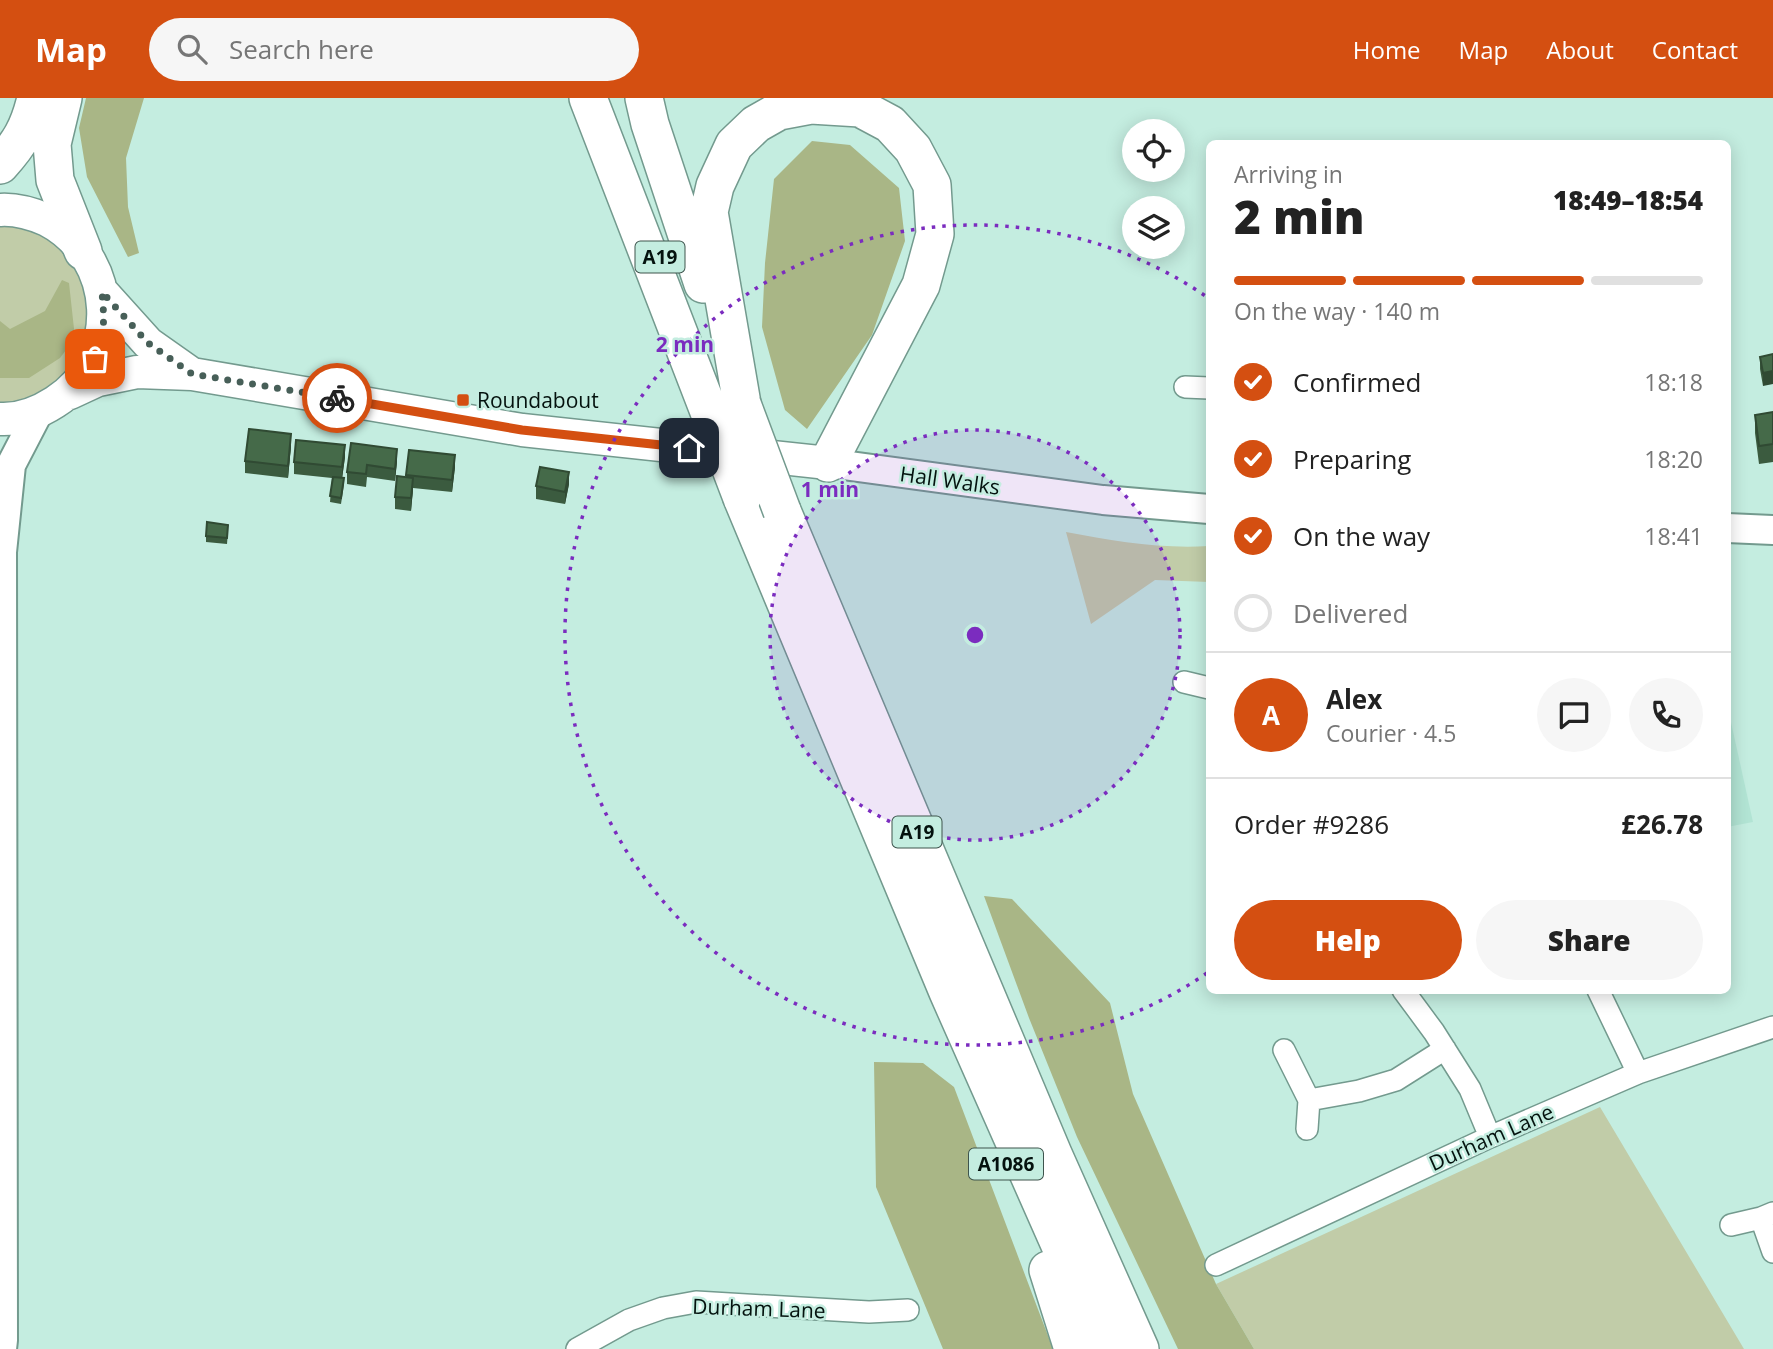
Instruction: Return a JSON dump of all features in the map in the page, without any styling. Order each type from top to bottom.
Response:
[{"type":"highway","points":[[0,165],[16,147],[31,119],[36,98]]},
{"type":"highway","points":[[63,98],[52,144],[55,180],[83,251]]},
{"type":"highway","points":[[588,98],[726,409]]},
{"type":"highway","name":"A19","points":[[615,98],[640,194],[726,409],[782,511],[1053,1154],[1140,1349]]},
{"type":"highway","name":"A19","points":[[643,98],[726,409],[742,498],[948,992],[1106,1349]]},
{"type":"highway","points":[[726,409],[709,212],[715,186],[734,145],[756,124],[779,111],[811,105],[860,108],[890,124],[913,149],[932,186],[934,234],[920,285],[828,463]]},
{"type":"highway","name":"A1086","points":[[948,992],[1014,1186],[1051,1278],[1073,1349]]},
{"type":"highway","name":"A1086","points":[[1053,1154],[1152,1349]]},
{"type":"main road","points":[[0,210],[36,215],[61,228],[83,251],[102,292],[104,319],[95,359],[70,393],[38,413],[13,420],[0,419]]},
{"type":"main road","name":"Hall Walks","points":[[102,292],[148,343],[192,374]]},
{"type":"main road","name":"Hall Walks","points":[[70,393],[98,380],[137,372],[192,374],[522,430],[828,463],[1103,500],[1206,509]]},
{"type":"main road","points":[[2,1349],[1,547],[11,465],[38,413]]},
{"type":"main road","points":[[1731,528],[1773,530]]},
{"type":"street","points":[[1185,387],[1206,388]]},
{"type":"street","points":[[1184,682],[1206,687]]},
{"type":"street","points":[[1406,994],[1470,1089],[1490,1136]]},
{"type":"street","points":[[1600,994],[1638,1073]]},
{"type":"street","name":"Durham Lane","points":[[1216,1265],[1490,1136],[1638,1073],[1773,1027]]},
{"type":"street","points":[[1310,1100],[1359,1091],[1396,1080],[1445,1049]]},
{"type":"street","points":[[1284,1050],[1310,1100],[1307,1129]]},
{"type":"street","points":[[1731,1225],[1767,1215],[1773,1252]]},
{"type":"street","name":"Durham Lane","points":[[577,1349],[629,1320],[663,1308],[696,1302],[869,1312],[908,1310]]},
{"type":"shaded area","points":[[86,98],[144,98],[126,158],[128,207],[139,253],[128,257],[87,177],[79,128]]},
{"type":"shaded area","points":[[812,141],[850,145],[899,188],[905,241],[872,335],[807,429],[785,410],[762,327],[765,263],[774,179]]},
{"type":"shaded area","points":[[0,222],[33,229],[67,253],[83,280],[90,313],[88,332],[77,359],[46,392],[17,404],[0,405]]},
{"type":"shaded area","points":[[62,280],[69,283],[75,338],[60,358],[29,378],[0,378],[0,321],[10,329],[45,311]]},
{"type":"shaded area","points":[[1066,532],[1155,545],[1206,546],[1206,582],[1155,580],[1091,624]]},
{"type":"shaded area","points":[[1731,722],[1753,822],[1731,826]]},
{"type":"shaded area","points":[[984,896],[1012,899],[1110,1003],[1133,1094],[1216,1284],[1254,1349],[1178,1349],[1077,1137]]},
{"type":"shaded area","points":[[874,1062],[923,1063],[954,1087],[1053,1349],[943,1349],[876,1187]]},
{"type":"shaded area","points":[[1600,1107],[1744,1349],[1254,1349],[1216,1284]]},
{"type":"building","points":[[1773,354],[1773,371],[1763,373],[1760,357]]},
{"type":"building","points":[[1773,412],[1773,444],[1759,446],[1755,415]]},
{"type":"building","points":[[249,429],[291,434],[288,466],[245,461]]},
{"type":"building","points":[[296,440],[345,445],[342,467],[294,462]]},
{"type":"building","points":[[351,443],[397,449],[395,469],[367,465],[366,474],[347,472]]},
{"type":"building","points":[[409,450],[455,455],[452,480],[406,475]]},
{"type":"building","points":[[540,467],[569,472],[565,492],[536,486]]},
{"type":"building","points":[[397,476],[413,478],[411,498],[395,497]]},
{"type":"building","points":[[333,477],[344,478],[341,498],[330,496]]},
{"type":"building","points":[[207,522],[228,525],[227,538],[206,536]]},
{"type":"way so far","points":[[95,359],[104,319],[102,292],[148,343],[192,374],[337,398]]},
{"type":"place","name":"Roundabout","points":[[463,400]]},
{"type":"route","points":[[337,398],[522,430],[689,448]]}]
